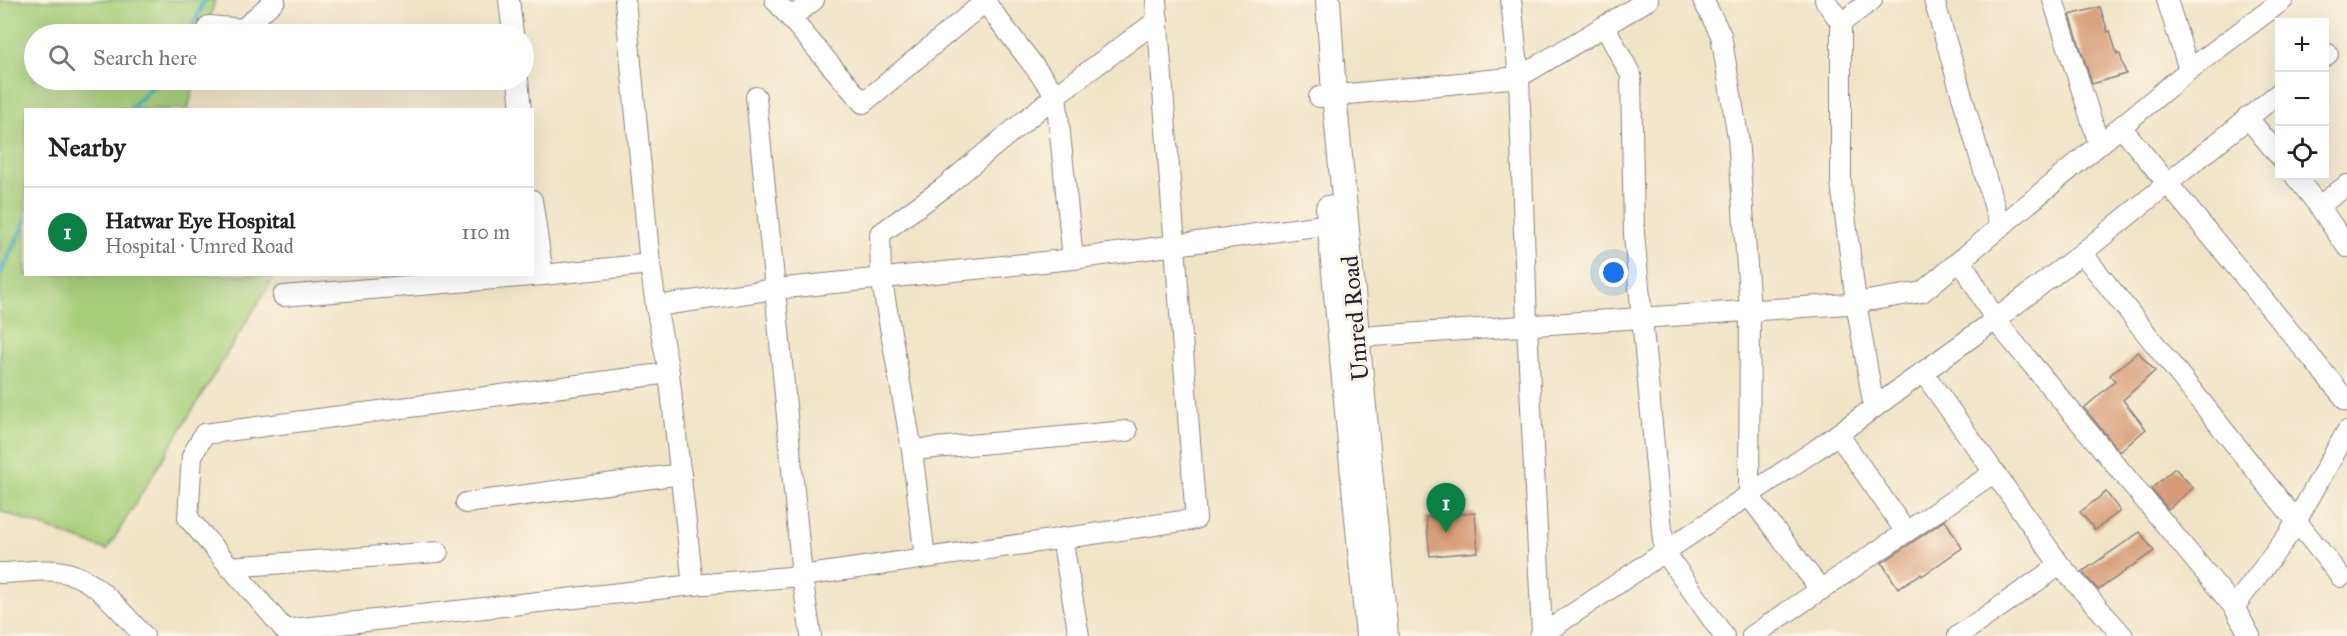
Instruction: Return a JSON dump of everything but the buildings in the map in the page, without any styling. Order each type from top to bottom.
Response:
[{"type":"main road","points":[[1313,0],[1327,96],[1334,289],[1349,337]]},
{"type":"main road","name":"Umred Road","points":[[1328,0],[1327,96],[1367,537],[1386,636]]},
{"type":"main road","points":[[1367,537],[1368,636]]},
{"type":"street","points":[[249,24],[275,0]]},
{"type":"street","points":[[509,0],[512,24]]},
{"type":"street","points":[[625,0],[650,264],[669,373],[693,585]]},
{"type":"street","points":[[775,0],[792,17],[863,103],[986,1],[1056,95],[1073,259]]},
{"type":"street","points":[[792,17],[814,0]]},
{"type":"street","points":[[669,373],[204,434],[192,456],[188,518],[287,633],[693,585],[802,576],[1196,519],[1156,0]]},
{"type":"street","points":[[1511,0],[1519,78],[1541,635]]},
{"type":"street","points":[[1327,96],[1519,78],[1648,0]]},
{"type":"street","points":[[1703,0],[1721,35],[1738,137],[1750,310],[1749,496],[1821,590]]},
{"type":"street","points":[[1826,0],[1841,23],[1841,183],[1856,302],[1874,408]]},
{"type":"street","points":[[1841,23],[1872,0]]},
{"type":"street","points":[[1934,0],[2000,226]]},
{"type":"street","points":[[2053,0],[2099,144]]},
{"type":"street","points":[[2166,0],[2189,70]]},
{"type":"street","points":[[1349,337],[1856,302],[1922,292],[2189,70],[2283,0]]},
{"type":"street","points":[[925,558],[912,450],[881,277],[880,234],[942,189],[1056,95],[1158,20]]},
{"type":"street","points":[[1605,27],[1631,75],[1634,234],[1664,551],[1724,636]]},
{"type":"street","points":[[519,90],[521,108]]},
{"type":"street","points":[[1541,635],[1749,496],[1995,320],[2082,253],[2275,96]]},
{"type":"street","points":[[756,97],[802,576],[811,636]]},
{"type":"street","points":[[2247,117],[2275,151]]},
{"type":"street","points":[[2121,127],[2347,401]]},
{"type":"street","points":[[2298,180],[2347,247]]},
{"type":"street","points":[[2319,206],[2347,185]]},
{"type":"street","points":[[534,214],[543,275]]},
{"type":"street","points":[[656,306],[881,277],[1073,259],[1330,224]]},
{"type":"street","points":[[2082,253],[2341,577]]},
{"type":"street","points":[[1961,260],[1995,320],[2234,607],[2250,636]]},
{"type":"street","points":[[534,276],[650,264]]},
{"type":"street","points":[[283,296],[531,276]]},
{"type":"street","points":[[1923,372],[2060,565],[2123,636]]},
{"type":"street","points":[[912,450],[1127,431]]},
{"type":"street","points":[[2234,607],[2289,534],[2347,431]]},
{"type":"street","points":[[1838,434],[1906,532]]},
{"type":"street","points":[[1752,636],[1995,472]]},
{"type":"street","points":[[466,503],[681,474]]},
{"type":"street","points":[[1062,538],[1079,636]]},
{"type":"street","points":[[229,567],[438,552]]},
{"type":"street","points":[[1958,636],[2060,565]]},
{"type":"street","points":[[0,573],[56,571],[77,576],[99,589],[144,636]]},
{"type":"green space","points":[[0,0],[215,0],[209,24],[24,24],[24,90],[193,90],[188,108],[24,108],[24,276],[274,276],[107,550],[0,511]]},
{"type":"waterway","points":[[194,24],[204,0]]},
{"type":"waterway","points":[[131,108],[149,90]]},
{"type":"waterway","points":[[0,274],[24,225]]},
{"type":"place","name":"Hatwar Eye Hospital","points":[[1446,533]]}]
